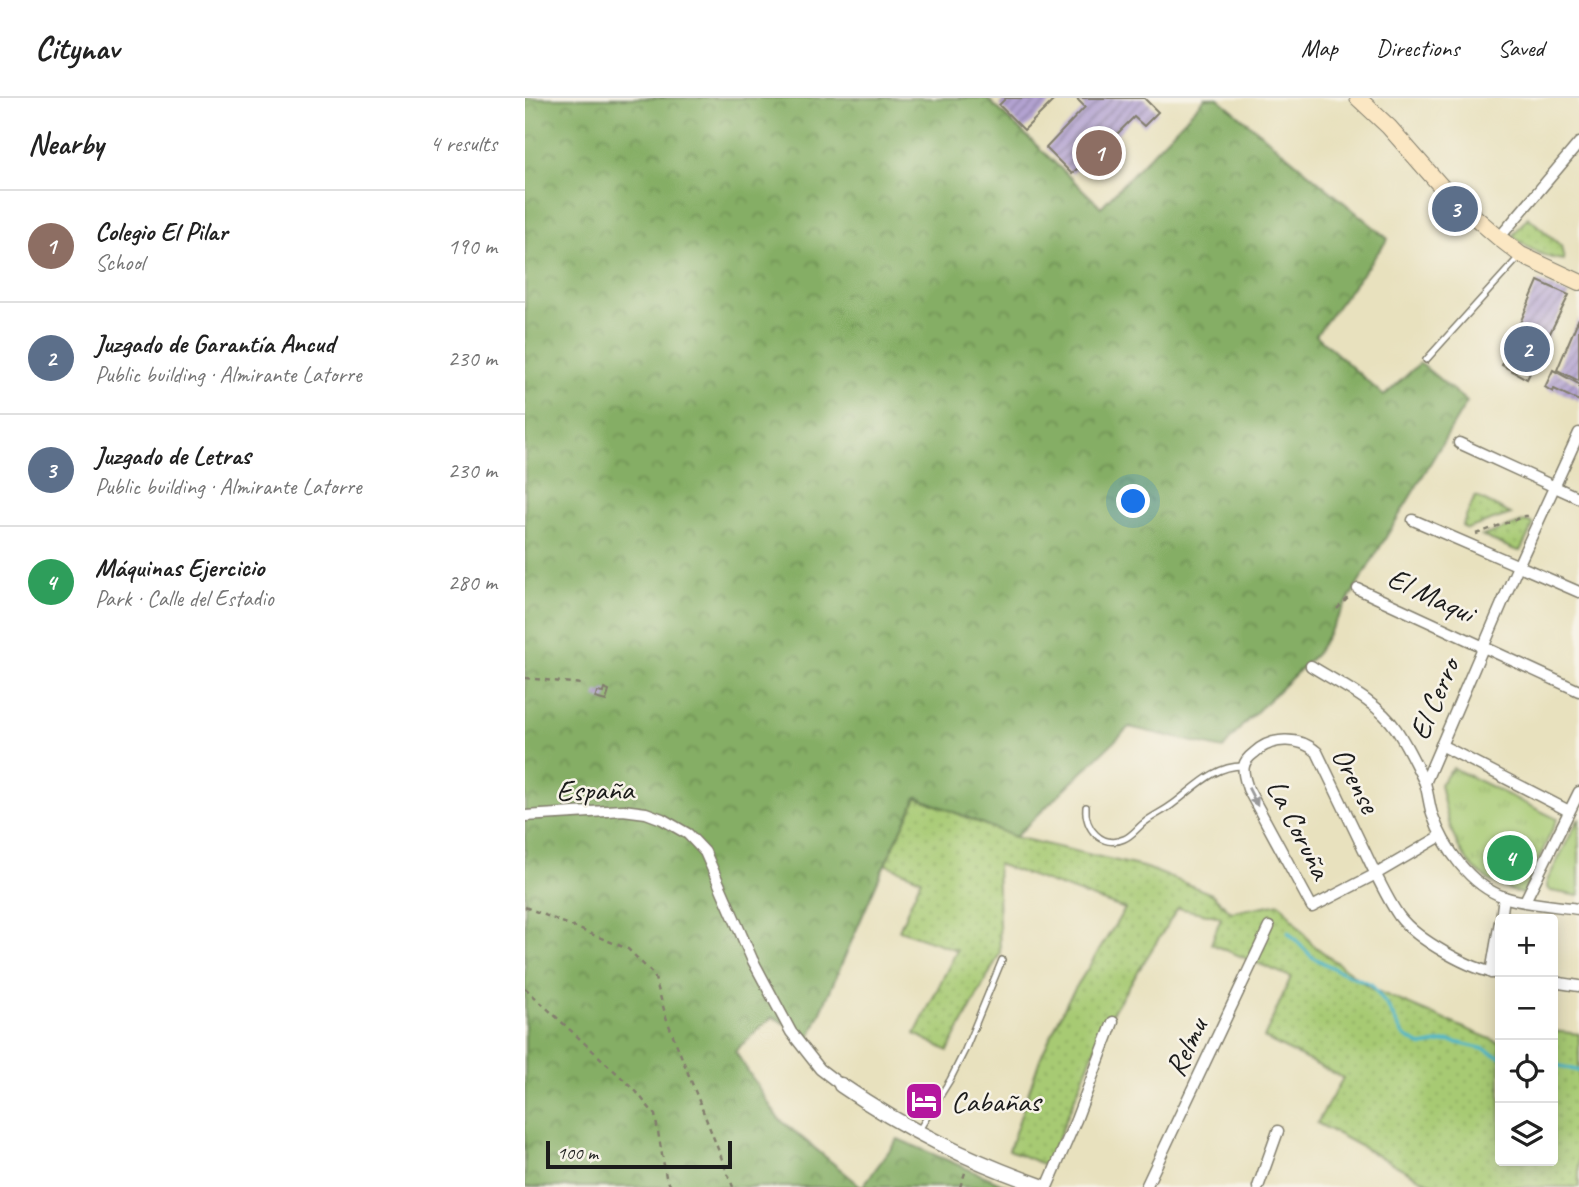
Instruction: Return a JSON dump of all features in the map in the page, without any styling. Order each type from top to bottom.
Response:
[{"type":"main road","points":[[1358,98],[1389,127],[1447,193],[1499,238],[1521,255],[1579,282]]},
{"type":"street","points":[[1499,238],[1579,143]]},
{"type":"street","name":"El Cerro","points":[[1579,433],[1518,566],[1425,783],[1432,813],[1441,835],[1456,859],[1477,882],[1504,897],[1579,909]]},
{"type":"street","points":[[1459,443],[1579,498]]},
{"type":"street","points":[[1413,520],[1579,592]]},
{"type":"street","name":"El Maqui","points":[[1358,589],[1579,691]]},
{"type":"street","points":[[1311,666],[1356,694],[1395,727],[1425,783]]},
{"type":"street","name":"La Coruña","points":[[1269,742],[1252,754],[1243,771],[1248,789],[1312,907],[1376,874]]},
{"type":"street","name":"Orense","points":[[1269,742],[1294,742],[1317,752],[1376,874]]},
{"type":"street","points":[[1441,745],[1569,811]]},
{"type":"street","points":[[1525,901],[1579,792]]},
{"type":"street","name":"España","points":[[525,816],[623,810],[646,813],[675,825],[688,834],[705,852],[752,958],[791,1032],[820,1069],[841,1085]]},
{"type":"street","points":[[1441,835],[1376,874],[1399,916],[1408,925],[1441,949],[1478,969],[1495,974]]},
{"type":"street","points":[[1501,914],[1504,897]]},
{"type":"street","name":"Relmu","points":[[1146,1187],[1269,927]]},
{"type":"street","points":[[1558,983],[1579,986]]},
{"type":"street","points":[[841,1085],[878,1111],[918,1133],[996,1170],[1045,1187],[1076,1120],[1113,1022]]},
{"type":"street","points":[[1258,1187],[1278,1131]]},
{"type":"lane","points":[[1426,360],[1521,255]]},
{"type":"lane","points":[[1086,807],[1086,821],[1093,832],[1104,840],[1122,840],[1212,774],[1231,766],[1244,766]]},
{"type":"lane","points":[[918,1133],[965,1050],[1002,960]]},
{"type":"path","points":[[1460,540],[1525,516],[1540,517]]},
{"type":"path","points":[[1338,609],[1358,589]]},
{"type":"path","points":[[525,678],[582,684]]},
{"type":"path","points":[[525,908],[628,949],[654,975],[667,1020],[733,1187]]},
{"type":"path","points":[[525,988],[635,1090],[655,1115],[666,1177],[671,1187]]},
{"type":"path","points":[[960,1187],[971,1158]]},
{"type":"green space","points":[[525,98],[987,98],[1101,207],[1205,98],[1218,98],[1388,239],[1316,335],[1384,396],[1420,363],[1467,402],[1316,654],[1242,726],[1223,749],[1129,727],[1015,837],[917,797],[810,1037],[772,1017],[735,1051],[778,1118],[862,1187],[525,1187]]},
{"type":"green space","points":[[1528,217],[1561,246],[1564,260],[1536,252],[1512,236]]},
{"type":"green space","points":[[1475,496],[1511,514],[1467,529],[1462,526]]},
{"type":"green space","points":[[1526,521],[1534,524],[1520,551],[1482,536]]},
{"type":"green space","points":[[1453,768],[1557,819],[1523,894],[1486,878],[1463,854],[1449,823],[1440,784]]},
{"type":"green space","points":[[917,797],[1015,837],[1147,868],[1212,894],[1231,912],[1280,903],[1312,944],[1372,989],[1495,1041],[1495,1166],[1558,1166],[1558,1032],[1579,1034],[1579,1187],[1442,1187],[1427,1182],[1317,1123],[1343,1078],[1264,1038],[1291,977],[1211,944],[1221,917],[1178,908],[1105,1024],[1047,1166],[1009,1150],[1040,1059],[1068,1000],[1125,909],[997,864],[1000,953],[948,1051],[915,1034],[957,950],[899,930],[921,879],[885,864]]},
{"type":"green space","points":[[1579,818],[1579,896],[1551,891],[1547,888],[1547,881]]},
{"type":"green space","points":[[898,1139],[1010,1187],[862,1187]]},
{"type":"building","points":[[1006,98],[1056,98],[1024,130],[999,105]]},
{"type":"building","points":[[1076,98],[1144,98],[1158,112],[1144,126],[1134,117],[1115,136],[1112,133],[1072,174],[1046,148],[1085,107]]},
{"type":"building","points":[[1538,281],[1569,295],[1527,379],[1502,365]]},
{"type":"building","points":[[1579,318],[1579,381],[1557,370]]},
{"type":"building","points":[[1553,370],[1579,384],[1579,401],[1545,387]]},
{"type":"building","points":[[604,689],[609,691],[606,701],[595,698],[597,692],[603,693]]},
{"type":"waterway","points":[[1288,932],[1312,957],[1371,984],[1388,1007],[1403,1035],[1422,1046],[1450,1041],[1484,1049],[1495,1054]]},
{"type":"waterway","points":[[1558,1065],[1579,1071]]},
{"type":"place","name":"Colegio El Pilar","points":[[1099,153]]},
{"type":"place","name":"Juzgado de Letras","points":[[1455,209]]},
{"type":"place","name":"Juzgado de Garantía Ancud","points":[[1527,349]]},
{"type":"place","name":"Máquinas Ejercicio","points":[[1510,858]]},
{"type":"place","name":"Cabañas","points":[[924,1101]]}]
